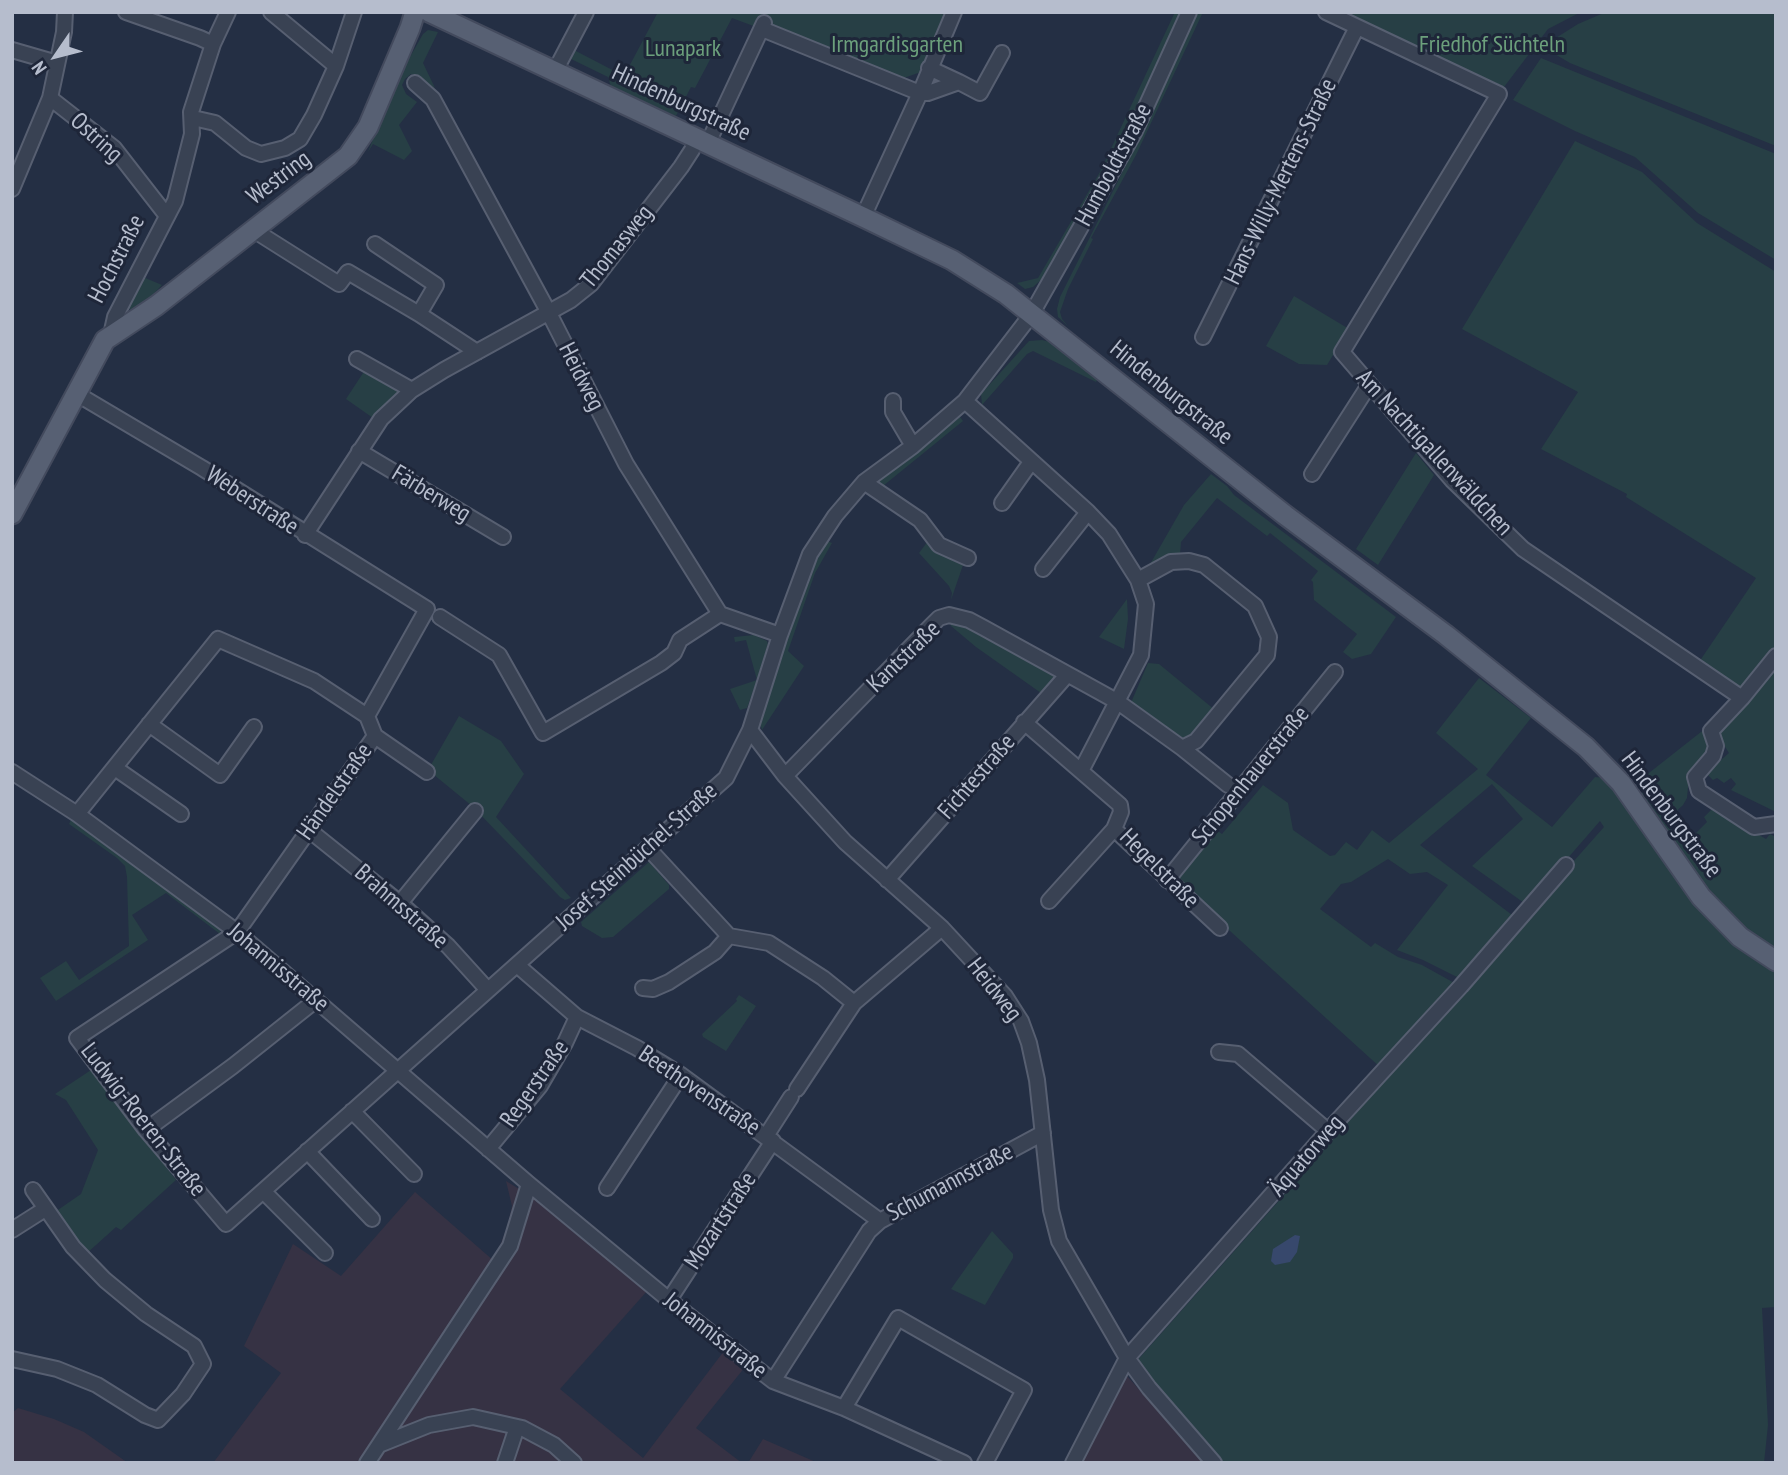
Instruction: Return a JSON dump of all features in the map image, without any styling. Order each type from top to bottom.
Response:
[{"type":"main road","name":"Westring","points":[[111,335],[156,306],[348,156],[368,127],[411,29],[415,12]]},
{"type":"main road","name":"Hindenburgstraße","points":[[429,12],[952,260],[1006,294],[1275,508],[1446,635],[1586,747],[1621,783],[1701,897],[1740,937],[1776,961]]},
{"type":"main road","name":"Hochstraße","points":[[12,514],[102,346],[111,335]]},
{"type":"street","name":"Ostring","points":[[65,12],[64,32],[50,98],[114,148],[167,216]]},
{"type":"street","points":[[125,12],[213,44]]},
{"type":"street","name":"Hochstraße","points":[[111,335],[115,317],[174,201],[192,134],[191,112],[213,44],[228,12]]},
{"type":"street","points":[[271,12],[336,66]]},
{"type":"street","points":[[192,118],[215,124],[246,148],[261,154],[285,148],[300,139],[314,116],[336,66],[354,12]]},
{"type":"street","points":[[555,71],[586,12]]},
{"type":"street","points":[[863,217],[954,12]]},
{"type":"street","name":"Humboldtstraße","points":[[1031,315],[1135,131],[1189,12]]},
{"type":"street","points":[[1326,12],[1357,27]]},
{"type":"street","name":"Thomasweg","points":[[305,535],[381,419],[412,390],[549,313],[591,284],[702,140],[763,26],[920,93]]},
{"type":"street","name":"Am Nachtigallenwäldchen","points":[[1357,27],[1499,94],[1342,352],[1452,480],[1523,549],[1742,698]]},
{"type":"street","name":"Hans-Willy-Mertens-Straße","points":[[1203,337],[1357,27]]},
{"type":"street","points":[[12,50],[57,63]]},
{"type":"street","points":[[929,68],[980,93],[1002,53]]},
{"type":"street","points":[[920,93],[928,93],[959,82]]},
{"type":"street","name":"Heidweg","points":[[415,83],[433,99],[549,313],[626,464],[720,614]]},
{"type":"street","points":[[12,189],[50,98]]},
{"type":"street","points":[[252,229],[339,284],[348,272],[477,352]]},
{"type":"street","points":[[375,244],[436,285],[419,314]]},
{"type":"street","name":"Josef-Steinbüchel-Straße","points":[[224,1221],[226,1224],[726,778],[750,730],[780,635],[810,554],[835,516],[864,482],[914,446],[965,401],[1031,315]]},
{"type":"street","points":[[357,359],[412,390]]},
{"type":"street","points":[[1312,474],[1369,385]]},
{"type":"street","name":"Weberstraße","points":[[77,394],[202,468],[426,609]]},
{"type":"street","points":[[892,401],[892,412],[914,446]]},
{"type":"street","points":[[965,401],[1109,534],[1138,580],[1146,604],[1142,655],[1081,771]]},
{"type":"street","name":"Färberweg","points":[[359,451],[503,537]]},
{"type":"street","points":[[1002,503],[1031,461]]},
{"type":"street","points":[[864,482],[919,520],[939,545],[968,558]]},
{"type":"street","points":[[1043,569],[1088,512]]},
{"type":"street","points":[[1138,580],[1171,562],[1189,561],[1204,565],[1255,606],[1269,637],[1268,655],[1196,741],[1182,748]]},
{"type":"street","name":"Händelstraße","points":[[237,932],[375,736],[367,716],[426,609]]},
{"type":"street","points":[[440,617],[499,655],[543,733],[661,663],[674,653],[680,640],[720,614],[780,635]]},
{"type":"street","name":"Kantstraße","points":[[785,776],[939,618],[949,615],[969,620],[1118,702],[1228,785]]},
{"type":"street","points":[[77,814],[218,639],[314,681],[367,716]]},
{"type":"street","points":[[1776,656],[1711,731],[1716,746],[1713,756],[1695,778],[1699,791],[1754,827],[1776,824]]},
{"type":"street","name":"Schopenhauerstraße","points":[[1167,880],[1335,673]]},
{"type":"street","name":"Fichtestraße","points":[[887,880],[1067,675]]},
{"type":"street","name":"Hegelstraße","points":[[1024,722],[1120,805],[1121,813],[1114,830],[1220,928]]},
{"type":"street","points":[[149,724],[220,775],[254,727]]},
{"type":"street","name":"Heidweg","points":[[750,730],[785,776],[845,842],[942,928],[1005,996],[1021,1021],[1037,1080],[1051,1210],[1059,1241],[1126,1358],[1214,1463]]},
{"type":"street","points":[[375,736],[427,772]]},
{"type":"street","points":[[115,768],[180,814]]},
{"type":"street","name":"Johannisstraße","points":[[12,772],[77,814],[237,932],[529,1184],[669,1300],[773,1381],[844,1408],[964,1463]]},
{"type":"street","points":[[400,903],[475,811]]},
{"type":"street","name":"Brahmsstraße","points":[[309,830],[400,903],[447,946],[487,989]]},
{"type":"street","points":[[1049,901],[1114,830]]},
{"type":"street","points":[[648,848],[729,936],[769,943],[823,978],[854,1003]]},
{"type":"street","name":"Äquatorweg","points":[[1073,1463],[1126,1358],[1461,986],[1566,865]]},
{"type":"street","name":"Mozartstraße","points":[[669,1300],[770,1138],[794,1093],[854,1003],[942,928]]},
{"type":"street","name":"Ludwig-Roeren-Straße","points":[[224,1221],[146,1130],[77,1038],[237,932]]},
{"type":"street","points":[[643,988],[653,989],[669,982],[715,952],[729,936]]},
{"type":"street","name":"Beethovenstraße","points":[[517,965],[577,1017],[637,1048],[681,1075],[880,1221]]},
{"type":"street","points":[[146,1130],[316,1000]]},
{"type":"street","name":"Regerstraße","points":[[488,1149],[540,1086],[577,1017]]},
{"type":"street","points":[[1220,1052],[1238,1054],[1328,1131]]},
{"type":"street","points":[[607,1188],[681,1075]]},
{"type":"street","points":[[352,1111],[415,1174]]},
{"type":"street","name":"Schumannstraße","points":[[773,1381],[869,1231],[880,1221],[1043,1133]]},
{"type":"street","points":[[307,1151],[372,1219]]},
{"type":"street","points":[[368,1463],[510,1246],[529,1184]]},
{"type":"street","points":[[12,1359],[57,1369],[97,1385],[158,1420],[183,1394],[202,1364],[194,1346],[146,1314],[104,1280],[73,1247],[33,1190]]},
{"type":"street","points":[[263,1191],[325,1253]]},
{"type":"street","points":[[12,1230],[45,1209]]},
{"type":"street","points":[[844,1408],[898,1318],[1024,1390],[985,1463]]},
{"type":"street","points":[[379,1445],[429,1425],[473,1417],[517,1427],[554,1445],[573,1463]]},
{"type":"street","points":[[505,1463],[517,1427]]},
{"type":"shaded area","points":[[506,1181],[534,1198],[648,1290],[560,1389],[643,1458],[724,1351],[745,1367],[696,1428],[742,1463],[213,1463],[281,1373],[244,1346],[293,1244],[341,1276],[415,1192],[494,1261],[508,1225],[512,1206]]},
{"type":"shaded area","points":[[1127,1376],[1205,1463],[1081,1463]]},
{"type":"shaded area","points":[[18,1408],[84,1432],[128,1463],[12,1463],[12,1413]]},
{"type":"shaded area","points":[[763,1439],[818,1463],[748,1463]]},
{"type":"green space","points":[[658,12],[950,12],[921,72],[898,80],[732,18],[695,88],[691,87],[676,116],[611,87],[608,77],[569,58],[574,50],[624,76]]},
{"type":"green space","points":[[1175,12],[1181,12],[1135,116],[1136,122],[1124,136],[1041,280],[1033,287],[1025,289],[1017,283],[1038,278],[1100,172]]},
{"type":"green space","points":[[1196,12],[1203,12],[1136,155],[1091,238],[1093,239],[1068,289],[1060,312],[1068,326],[1058,317],[1060,297],[1136,145],[1135,139],[1140,127],[1146,124]]},
{"type":"green space","name":"Friedhof Süchteln","points":[[1343,12],[1581,12],[1548,29],[1504,87]]},
{"type":"green space","points":[[1606,12],[1776,12],[1776,146],[1570,63],[1548,50],[1551,41],[1578,24]]},
{"type":"green space","points":[[428,30],[438,32],[423,63],[435,88],[411,74],[402,85],[406,94],[417,102],[399,125],[412,151],[404,160],[373,144],[368,152],[393,87],[423,34]]},
{"type":"green space","points":[[1541,58],[1776,154],[1776,260],[1698,213],[1635,157],[1513,100]]},
{"type":"green space","points":[[1575,141],[1642,172],[1697,223],[1776,272],[1776,648],[1742,692],[1699,662],[1756,578],[1626,497],[1627,494],[1541,449],[1578,392],[1462,329]]},
{"type":"green space","points":[[143,277],[162,285],[136,312],[127,308]]},
{"type":"green space","points":[[1294,296],[1349,329],[1327,365],[1299,364],[1266,346]]},
{"type":"green space","points":[[1029,341],[1050,342],[1098,378],[1096,382],[1033,351],[1027,354],[982,405],[981,394]]},
{"type":"green space","points":[[365,370],[398,386],[398,392],[373,418],[346,399]]},
{"type":"green space","points":[[960,417],[963,421],[883,486],[877,486],[874,482],[879,477],[881,479]]},
{"type":"green space","points":[[1416,453],[1434,475],[1378,565],[1356,549]]},
{"type":"green space","points":[[1211,474],[1234,495],[1396,617],[1371,654],[1352,659],[1343,652],[1357,634],[1314,600],[1311,580],[1318,571],[1270,533],[1267,536],[1217,498],[1181,542],[1180,555],[1149,566],[1184,505]]},
{"type":"green space","points":[[931,537],[963,565],[951,600],[949,586],[919,553]]},
{"type":"green space","points":[[827,541],[832,543],[815,573],[788,651],[804,666],[762,730],[759,719],[784,643],[806,581]]},
{"type":"green space","points":[[1127,599],[1128,619],[1124,649],[1099,637]]},
{"type":"green space","points":[[950,621],[961,622],[1053,672],[1054,679],[1041,693],[976,647],[951,626]]},
{"type":"green space","points":[[754,635],[768,644],[757,680],[746,640],[735,642],[734,637]]},
{"type":"green space","points":[[1148,663],[1159,664],[1215,710],[1196,735],[1188,739],[1179,738],[1130,705]]},
{"type":"green space","points":[[1776,664],[1776,812],[1731,790],[1736,784],[1731,778],[1724,783],[1717,778],[1713,780],[1706,773],[1729,753],[1722,742],[1720,731]]},
{"type":"green space","points":[[1479,678],[1531,718],[1486,775],[1552,827],[1595,777],[1606,778],[1776,968],[1776,1307],[1762,1308],[1768,1425],[1764,1463],[1218,1463],[1135,1363],[1300,1177],[1333,1133],[1604,827],[1600,821],[1527,905],[1472,866],[1523,819],[1492,784],[1420,845],[1516,918],[1463,980],[1397,950],[1448,885],[1427,872],[1410,874],[1388,859],[1351,882],[1341,884],[1320,909],[1371,947],[1375,943],[1398,957],[1422,965],[1458,985],[1381,1068],[1176,882],[1215,829],[1222,834],[1263,785],[1288,803],[1293,830],[1330,856],[1335,855],[1346,842],[1357,850],[1372,830],[1389,843],[1478,769],[1436,733]]},
{"type":"green space","points":[[757,680],[747,708],[740,710],[730,689]]},
{"type":"green space","points":[[459,716],[501,741],[524,774],[496,817],[571,898],[565,900],[560,897],[472,806],[428,770]]},
{"type":"green space","points":[[1706,728],[1708,752],[1689,776],[1687,798],[1683,805],[1667,820],[1681,841],[1686,843],[1707,822],[1704,817],[1713,808],[1766,839],[1770,834],[1776,837],[1776,954],[1735,924],[1700,886],[1636,795],[1647,791],[1640,780]]},
{"type":"green space","points":[[71,820],[89,828],[221,925],[220,934],[166,893],[132,915],[148,940],[56,1001],[40,978],[66,961],[79,980],[129,946],[125,866],[69,824]]},
{"type":"green space","points":[[649,862],[669,885],[669,889],[613,937],[602,938],[582,926],[581,922]]},
{"type":"green space","points":[[739,995],[756,1006],[726,1051],[702,1034],[737,1001]]},
{"type":"green space","points":[[91,1070],[176,1180],[121,1230],[116,1227],[86,1254],[52,1214],[81,1194],[98,1150],[66,1100],[55,1094]]},
{"type":"green space","points":[[992,1231],[1013,1254],[1013,1258],[985,1305],[951,1289]]},
{"type":"water","points":[[1295,1235],[1300,1236],[1297,1252],[1290,1262],[1275,1265],[1271,1261],[1273,1249]]},
{"type":"park label","name":"Irmgardisgarten","points":[[897,45]]},
{"type":"park label","name":"Lunapark","points":[[683,49]]}]
